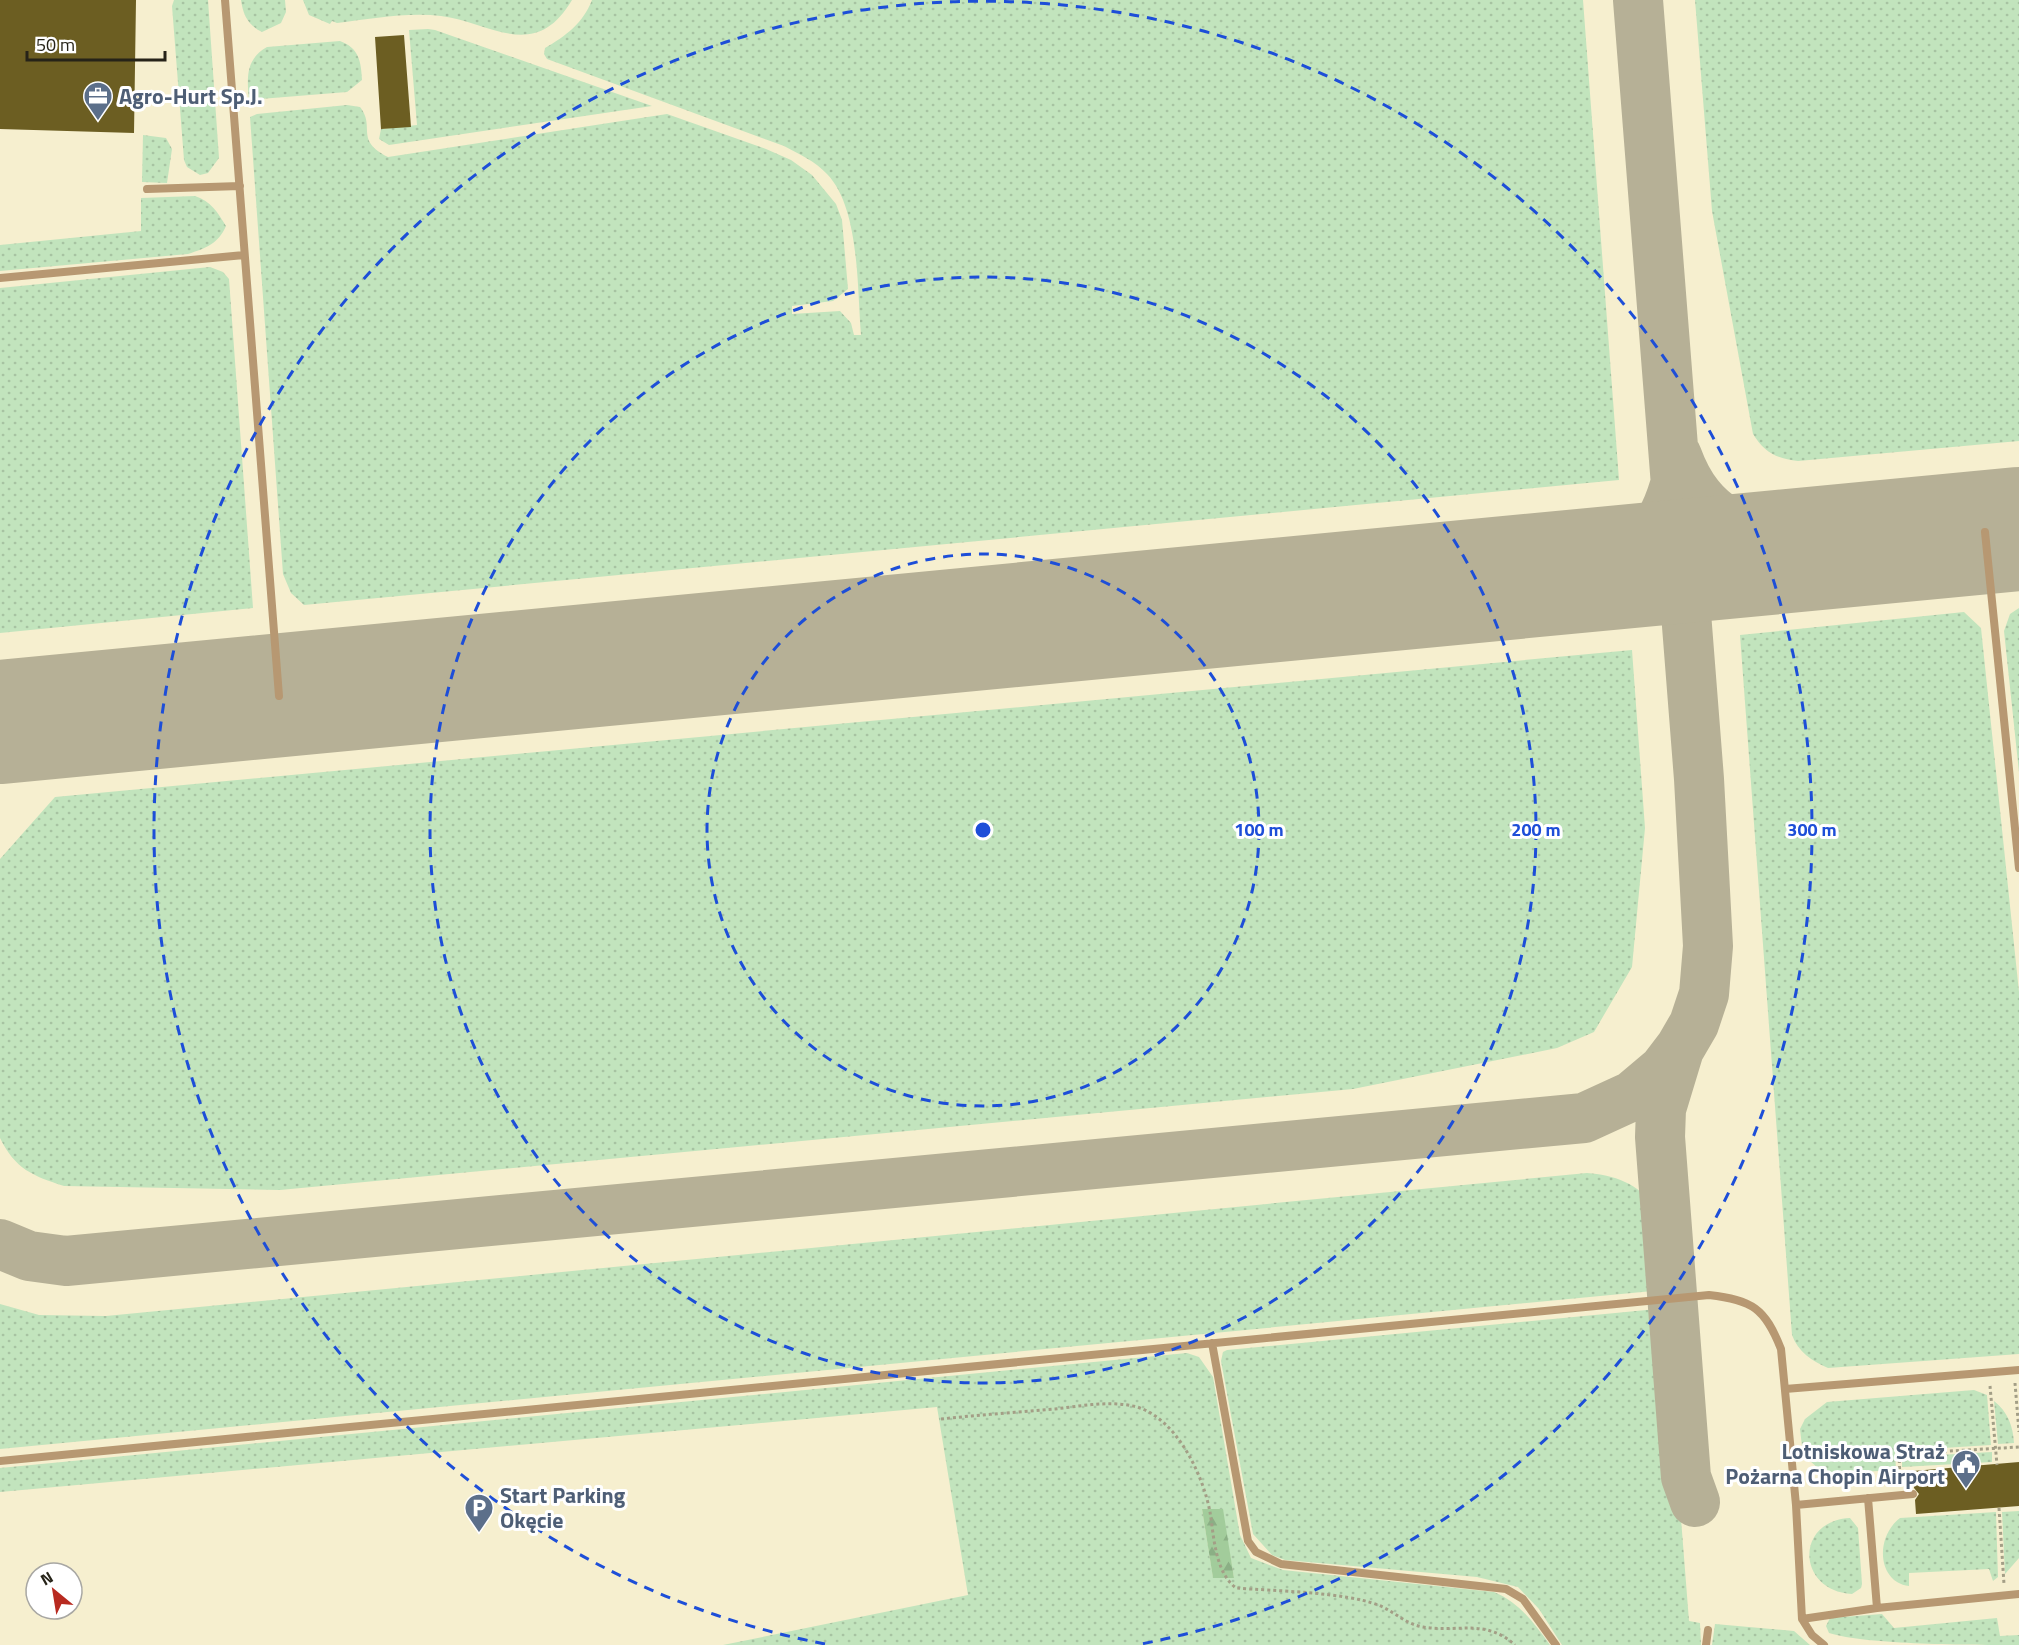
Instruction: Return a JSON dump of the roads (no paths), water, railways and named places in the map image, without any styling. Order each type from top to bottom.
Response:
[{"type":"lane","points":[[225,0],[279,696]]},
{"type":"lane","points":[[147,189],[240,186]]},
{"type":"lane","points":[[0,278],[244,255]]},
{"type":"lane","points":[[1985,532],[2019,868]]},
{"type":"lane","points":[[0,1461],[1709,1295],[1735,1298],[1752,1304],[1773,1329],[1781,1349],[1796,1505],[1802,1619],[1812,1635],[1824,1645]]},
{"type":"lane","points":[[1212,1343],[1248,1541],[1256,1552],[1281,1564],[1506,1589],[1523,1599],[1556,1645]]},
{"type":"lane","points":[[1785,1389],[2017,1370]]},
{"type":"lane","points":[[1796,1505],[1913,1494]]},
{"type":"lane","points":[[1868,1498],[1877,1608]]},
{"type":"lane","points":[[1802,1619],[1877,1608],[2019,1594]]},
{"type":"lane","points":[[1706,1645],[1708,1630]]},
{"type":"place","name":"Agro-Hurt Sp.J.","points":[[98,122]]},
{"type":"place","name":"Lotniskowa Straż Pożarna Chopin Airport","points":[[1966,1490]]},
{"type":"place","name":"Start Parking Okęcie","points":[[479,1534]]}]
